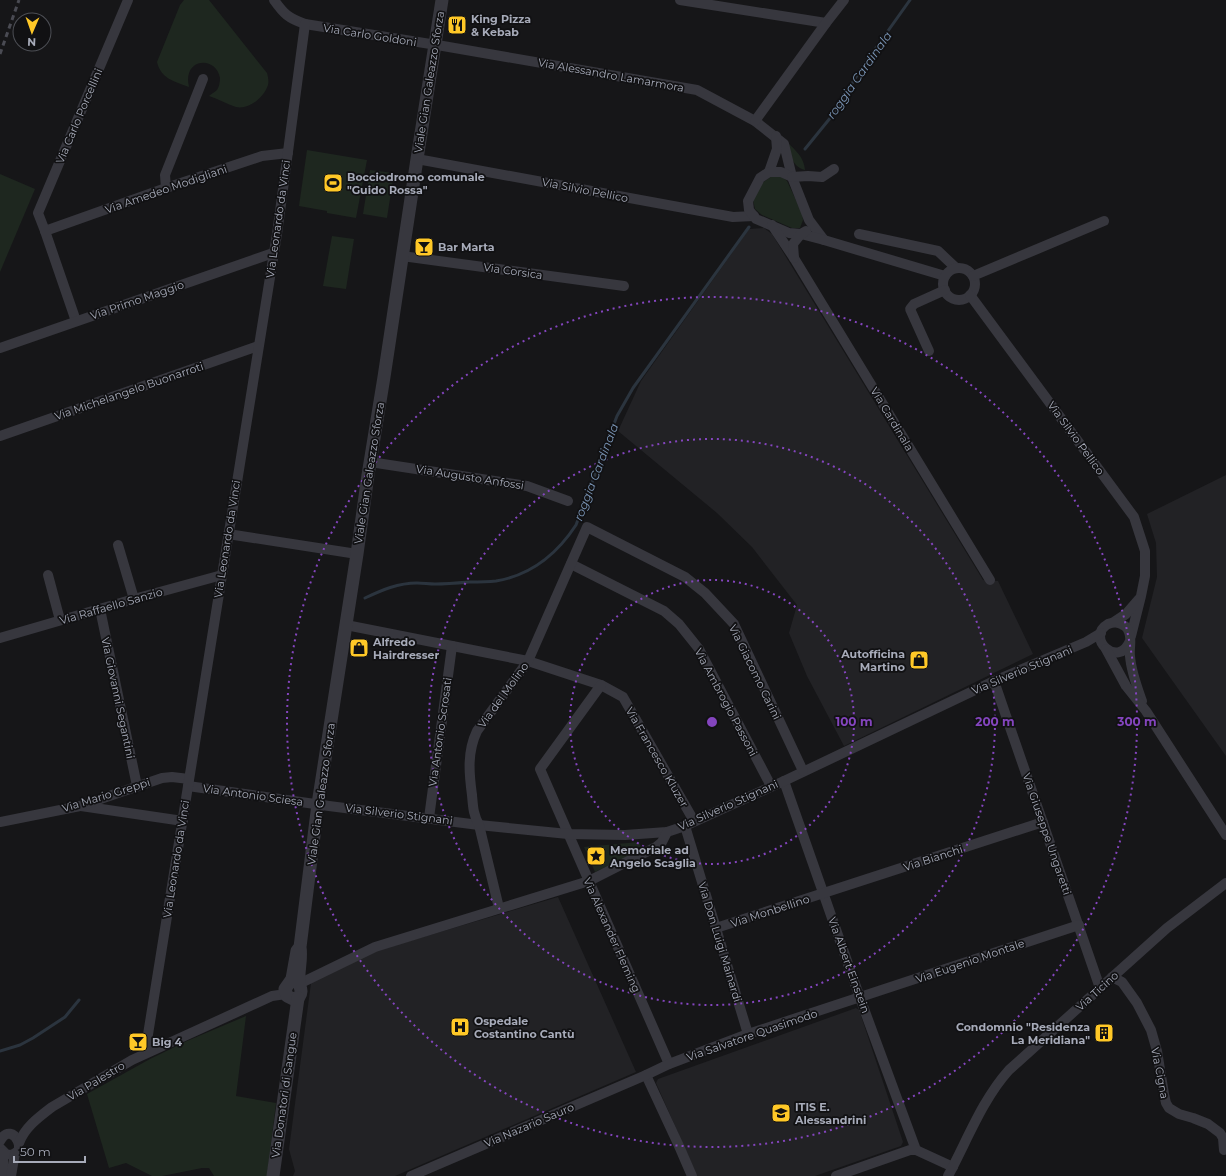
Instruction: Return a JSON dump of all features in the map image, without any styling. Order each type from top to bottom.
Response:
[{"type":"street","name":"Via Carlo Porcellini","points":[[76,321],[38,213],[128,0]]},
{"type":"street","name":"Via Carlo Goldoni","points":[[274,0],[284,13],[292,20],[305,24],[435,45]]},
{"type":"street","name":"Viale Gian Galeazzo Sforza","points":[[293,992],[299,976],[301,953],[300,947],[318,804],[442,0]]},
{"type":"street","points":[[681,0],[826,23]]},
{"type":"street","points":[[755,121],[844,0]]},
{"type":"street","name":"Via Leonardo da Vinci","points":[[145,1054],[273,253],[305,24]]},
{"type":"street","name":"Via Alessandro Lamarmora","points":[[435,45],[697,90],[755,121],[776,136],[784,144],[792,177]]},
{"type":"street","points":[[166,188],[165,175],[204,79]]},
{"type":"street","points":[[769,172],[777,149],[776,136]]},
{"type":"street","name":"Via Amedeo Modigliani","points":[[45,231],[262,156],[288,153]]},
{"type":"street","name":"Via Silvio Pellico","points":[[417,158],[733,217],[754,216]]},
{"type":"street","points":[[834,169],[822,177],[792,177],[781,172],[769,172],[760,178],[748,201],[749,210],[756,219],[789,233],[801,234],[824,240],[945,276]]},
{"type":"street","points":[[792,177],[809,220],[824,240]]},
{"type":"street","points":[[794,258],[793,244],[801,234],[806,231],[809,220]]},
{"type":"street","points":[[973,276],[1104,221]]},
{"type":"street","name":"Via Cardinala","points":[[772,225],[794,258],[990,580]]},
{"type":"street","points":[[859,234],[938,251],[956,268]]},
{"type":"street","name":"Via Primo Maggio","points":[[0,348],[273,253]]},
{"type":"street","name":"Via Corsica","points":[[402,256],[624,286]]},
{"type":"street","points":[[956,268],[966,269],[973,276],[975,286],[970,295],[962,299],[956,299],[948,295],[944,285],[945,276],[949,271],[956,268]]},
{"type":"street","points":[[929,351],[910,309],[914,304],[945,290]]},
{"type":"street","name":"Via Silvio Pellico","points":[[970,295],[1134,517],[1145,551],[1145,576],[1130,639]]},
{"type":"street","name":"Via Michelangelo Buonarroti","points":[[0,436],[258,346]]},
{"type":"street","name":"Via Augusto Anfossi","points":[[370,462],[527,486],[568,501]]},
{"type":"street","name":"Via del Molino","points":[[499,908],[479,824],[474,816],[469,772],[472,744],[476,731],[528,660],[587,527]]},
{"type":"street","name":"Via Giacomo Carini","points":[[587,527],[685,577],[705,593],[734,624],[803,771]]},
{"type":"street","points":[[228,534],[357,554]]},
{"type":"street","points":[[118,545],[134,599]]},
{"type":"street","name":"Via Ambrogio Passoni","points":[[571,564],[664,611],[679,624],[699,649],[770,786]]},
{"type":"street","points":[[48,575],[60,620]]},
{"type":"street","name":"Via Raffaello Sanzio","points":[[0,638],[222,575]]},
{"type":"street","name":"Via Silvio Pellico","points":[[1114,622],[1126,614],[1141,596]]},
{"type":"street","name":"Via Giovanni Segantini","points":[[100,609],[137,786]]},
{"type":"street","points":[[1146,711],[1137,686],[1130,657],[1130,639],[1127,627],[1114,622],[1106,626],[1101,633],[1101,641],[1104,647],[1126,686],[1146,711],[1226,835]]},
{"type":"street","name":"Via Francesco Kluzer","points":[[346,625],[528,660],[601,685],[623,697],[694,821]]},
{"type":"street","name":"Via Silverio Stignani","points":[[318,804],[568,834],[625,835],[667,832],[684,826],[784,781],[994,681],[1086,642],[1101,633]]},
{"type":"street","points":[[1104,647],[1111,652],[1120,652],[1125,649],[1130,639]]},
{"type":"street","name":"Via Silverio Stignani","points":[[1086,642],[1096,642],[1104,647]]},
{"type":"street","name":"Via Antonio Scrosati","points":[[428,818],[452,646]]},
{"type":"street","name":"Via Giuseppe Ungaretti","points":[[994,681],[1100,988]]},
{"type":"street","name":"Via Alexander Fleming","points":[[601,685],[540,769],[669,1064]]},
{"type":"street","name":"Via Mario Greppi","points":[[0,822],[80,806],[162,778],[172,777],[188,782]]},
{"type":"street","name":"Via Albert Einstein","points":[[784,781],[860,998],[916,1150]]},
{"type":"street","name":"Via Antonio Sciesa","points":[[188,782],[318,804]]},
{"type":"street","points":[[80,806],[183,821]]},
{"type":"street","name":"Via Bianchi","points":[[824,894],[1043,822]]},
{"type":"street","name":"Via Don Luigi Mainardi","points":[[684,826],[748,1034]]},
{"type":"street","name":"Via Palestro","points":[[10,1137],[52,1107],[132,1060],[272,996],[293,992],[304,982],[375,947],[588,880],[656,847],[662,842],[667,832]]},
{"type":"street","name":"Via Ticino","points":[[950,1171],[976,1120],[1002,1077],[1167,928],[1226,883]]},
{"type":"street","name":"Via Monbellino","points":[[716,928],[824,894]]},
{"type":"street","name":"Via Eugenio Montale","points":[[860,998],[1079,925]]},
{"type":"street","name":"Via Cigna","points":[[1112,977],[1122,982],[1137,1003],[1151,1030],[1157,1051],[1166,1103],[1169,1108],[1179,1114],[1208,1124],[1220,1133],[1223,1138],[1224,1150]]},
{"type":"street","name":"Via Donatori di Sangue","points":[[273,1176],[295,1015],[293,992]]},
{"type":"street","name":"Via Salvatore Quasimodo","points":[[646,1075],[669,1064],[748,1034],[860,998]]},
{"type":"street","points":[[646,1075],[692,1176]]},
{"type":"street","name":"Via Nazario Sauro","points":[[411,1176],[646,1075]]},
{"type":"street","points":[[10,1137],[19,1148],[15,1153],[11,1176]]},
{"type":"street","points":[[1,1150],[9,1155],[15,1153]]},
{"type":"street","points":[[1,1150],[3,1176]]},
{"type":"street","points":[[836,1176],[910,1150],[916,1150],[950,1171]]},
{"type":"shaded area","points":[[184,0],[209,0],[267,73],[268,85],[266,90],[255,102],[246,107],[236,107],[209,96],[217,90],[220,78],[217,71],[207,63],[195,65],[190,70],[188,77],[189,87],[169,79],[159,68],[157,62],[180,5]]},
{"type":"shaded area","points":[[787,142],[803,161],[805,170],[794,163]]},
{"type":"shaded area","name":"Bocciodromo comunale \"Guido Rossa\"","points":[[307,150],[367,160],[356,218],[299,206]]},
{"type":"shaded area","points":[[370,170],[394,173],[387,218],[363,214]]},
{"type":"shaded area","points":[[0,174],[35,189],[0,272]]},
{"type":"shaded area","points":[[772,176],[781,176],[787,181],[802,213],[803,220],[800,228],[792,228],[762,215],[755,209],[753,200],[762,183]]},
{"type":"shaded area","points":[[764,228],[772,234],[983,580],[998,581],[1033,654],[844,746],[807,676],[789,633],[797,605],[752,547],[717,513],[618,431],[641,381],[749,229]]},
{"type":"shaded area","points":[[332,236],[354,239],[346,289],[323,286]]},
{"type":"shaded area","points":[[1226,475],[1226,756],[1142,638],[1157,577],[1156,543],[1147,514]]},
{"type":"shaded area","points":[[639,842],[642,850],[595,872],[584,847]]},
{"type":"shaded area","name":"Ospedale Costantino Cantù","points":[[558,897],[636,1072],[395,1176],[293,1176],[295,1171],[289,1149],[311,983],[376,951]]},
{"type":"shaded area","name":"ITIS E. Alessandrini","points":[[856,1008],[859,1010],[903,1142],[901,1146],[815,1176],[697,1176],[656,1083],[658,1079]]},
{"type":"shaded area","points":[[246,1016],[236,1096],[276,1103],[267,1176],[214,1176],[209,1168],[202,1168],[162,1176],[152,1176],[126,1163],[109,1168],[87,1094],[150,1059],[187,1041]]},
{"type":"waterway","name":"roggia Cardinala","points":[[805,149],[831,117],[863,66],[910,0]]},
{"type":"waterway","name":"roggia Cardinala","points":[[365,598],[384,590],[410,583],[443,584],[489,582],[509,578],[532,568],[552,554],[576,525],[617,416],[633,388],[749,227]]},
{"type":"waterway","name":"roggia Cardinala","points":[[0,1051],[20,1045],[33,1038],[65,1017],[79,1000]]},
{"type":"railway","points":[[0,54],[19,0]]},
{"type":"place","name":"King Pizza & Kebab","points":[[457,25]]},
{"type":"place","name":"Bocciodromo comunale \"Guido Rossa\"","points":[[333,183]]},
{"type":"place","name":"Bar Marta","points":[[424,247]]},
{"type":"place","name":"Alfredo Hairdresser","points":[[359,648]]},
{"type":"place","name":"Autofficina Martino","points":[[919,660]]},
{"type":"place","name":"Memoriale ad Angelo Scaglia","points":[[596,856]]},
{"type":"place","name":"Ospedale Costantino Cantù","points":[[460,1027]]},
{"type":"place","name":"Condomnio \"Residenza La Meridiana\"","points":[[1104,1033]]},
{"type":"place","name":"Big 4","points":[[138,1042]]},
{"type":"place","name":"ITIS E. Alessandrini","points":[[781,1113]]}]
